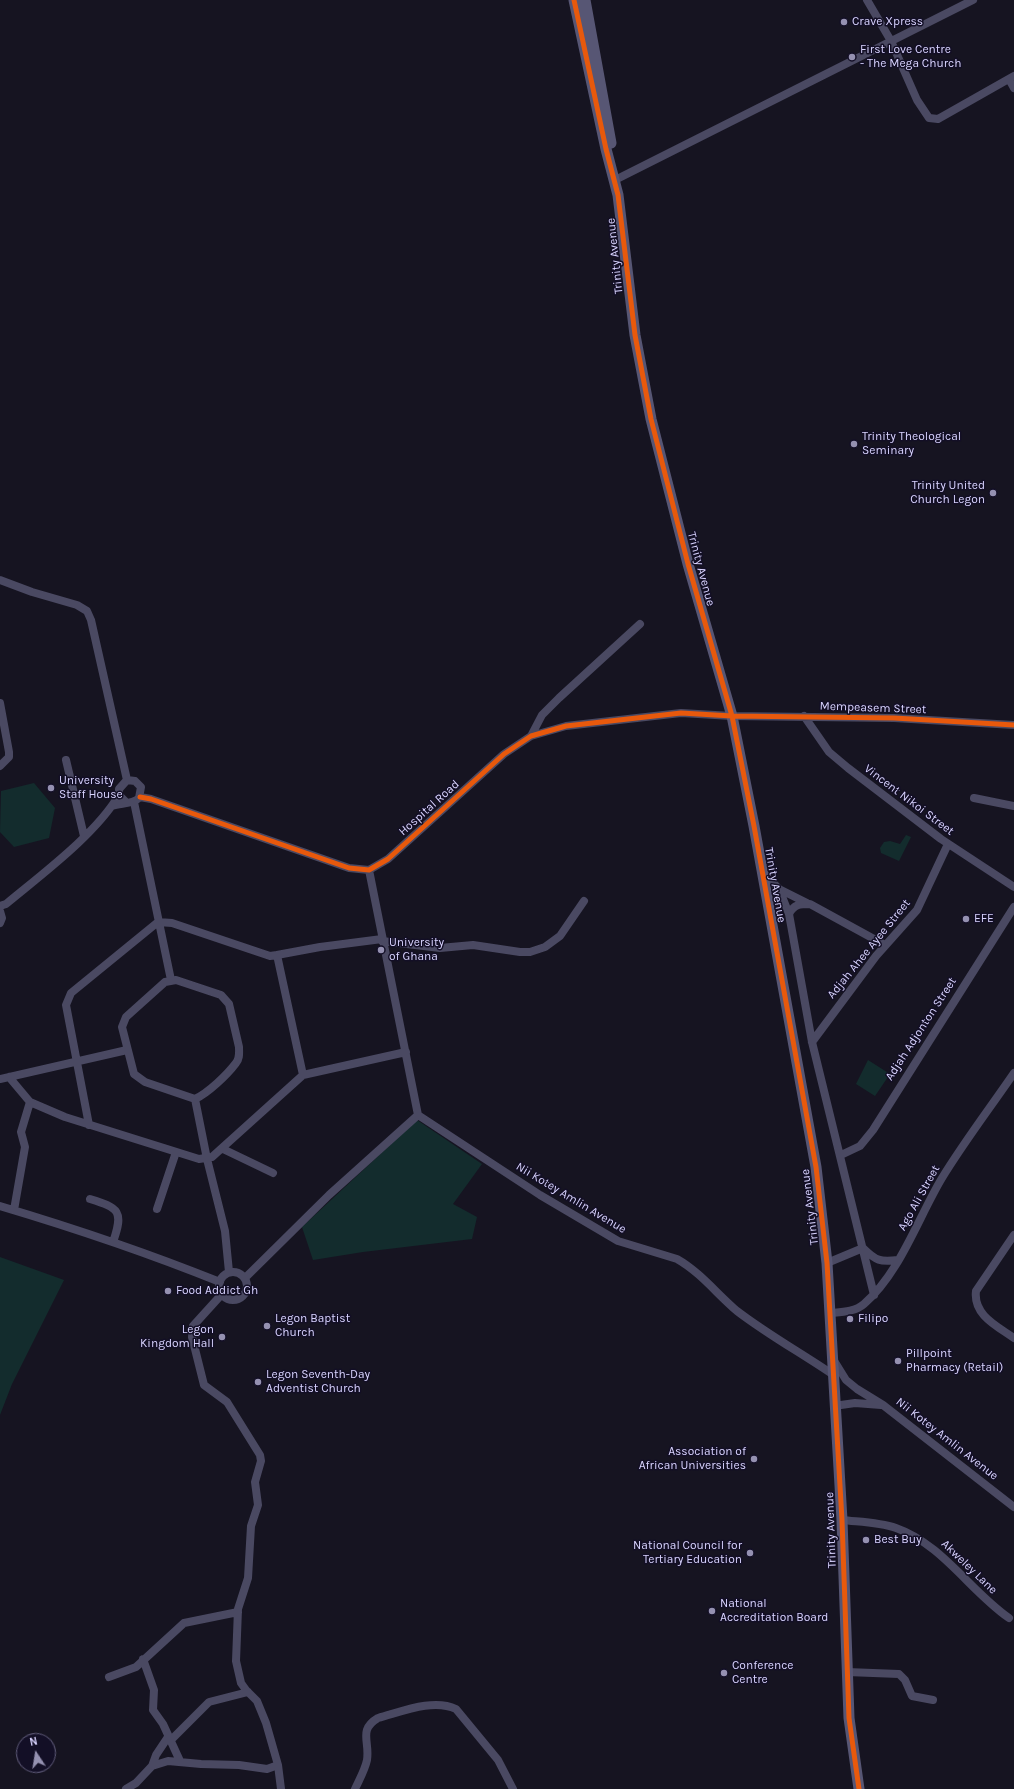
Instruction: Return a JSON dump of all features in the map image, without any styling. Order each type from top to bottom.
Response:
[{"type":"street","name":"Trinity Avenue","points":[[574,0],[603,135],[620,204],[635,336],[651,419],[688,564],[732,716],[763,872],[816,1167],[827,1263],[830,1313],[832,1374],[842,1520],[849,1718],[859,1789]]},
{"type":"street","name":"Trinity Avenue","points":[[585,0],[610,131],[610,160]]},
{"type":"street","points":[[866,0],[891,41],[917,100],[929,118],[938,119],[1011,77],[1014,88]]},
{"type":"street","points":[[615,180],[973,0]]},
{"type":"street","points":[[0,580],[32,592],[77,605],[87,611],[91,620],[127,780]]},
{"type":"street","points":[[531,736],[542,715],[640,624]]},
{"type":"street","points":[[0,703],[10,752],[9,757],[0,766]]},
{"type":"street","name":"Hospital Road","points":[[369,870],[388,859],[504,754],[531,736],[566,726],[626,718],[681,713],[732,716]]},
{"type":"street","name":"Mempeasem Street","points":[[732,716],[894,718],[1014,725]]},
{"type":"street","name":"Vincent Nikoi Street","points":[[804,716],[829,752],[881,795],[948,844],[1014,887]]},
{"type":"street","points":[[66,760],[84,836]]},
{"type":"street","points":[[0,923],[2,909],[66,854],[84,836],[112,806],[119,795],[120,785],[127,780],[135,781],[138,783],[135,798],[158,922],[171,980]]},
{"type":"street","points":[[119,795],[150,799],[349,868],[369,870],[418,1115],[329,1195],[245,1278]]},
{"type":"street","points":[[112,806],[135,798]]},
{"type":"street","points":[[974,798],[1014,806]]},
{"type":"street","name":"Adjah Ahee Ayee Street","points":[[812,1042],[885,945],[917,910],[948,844]]},
{"type":"street","points":[[763,872],[779,889],[790,911],[812,1042],[835,1140],[841,1155],[874,1295]]},
{"type":"street","points":[[779,889],[810,904],[885,945]]},
{"type":"street","points":[[89,1125],[66,1005],[68,998],[71,993],[158,922],[172,923],[270,956],[320,947],[382,940],[440,948],[473,945],[520,952],[530,952],[545,947],[560,936],[584,900]]},
{"type":"street","points":[[790,911],[801,904],[810,904]]},
{"type":"street","name":"Adjah Adjonton Street","points":[[841,1155],[860,1146],[873,1130],[1014,907]]},
{"type":"street","points":[[277,955],[303,1075]]},
{"type":"street","points":[[171,980],[176,980],[226,998],[229,1004],[239,1047],[240,1054],[237,1062],[207,1092],[195,1099],[145,1082],[134,1074],[122,1027],[126,1017],[165,982],[171,980]]},
{"type":"street","points":[[0,1079],[127,1050]]},
{"type":"street","points":[[9,1077],[30,1102],[65,1117],[199,1159],[206,1159],[223,1148],[303,1075],[406,1052]]},
{"type":"street","name":"Ago Ali Street","points":[[830,1313],[847,1311],[862,1306],[874,1295],[898,1260],[942,1178],[1014,1073]]},
{"type":"street","points":[[195,1099],[206,1159],[225,1231],[229,1272]]},
{"type":"street","points":[[14,1210],[24,1147],[21,1132],[30,1102]]},
{"type":"street","name":"Nii Kotey Amlin Avenue","points":[[418,1115],[540,1195],[618,1241],[677,1259],[685,1264],[708,1282],[742,1314],[832,1374]]},
{"type":"street","points":[[223,1148],[273,1173]]},
{"type":"street","points":[[157,1209],[176,1152]]},
{"type":"street","points":[[90,1199],[113,1207],[118,1212],[118,1222],[113,1242]]},
{"type":"street","points":[[0,1206],[113,1242],[220,1282]]},
{"type":"street","points":[[1014,1235],[976,1291],[975,1299],[979,1311],[984,1316],[1014,1338]]},
{"type":"street","points":[[827,1263],[863,1248]]},
{"type":"street","points":[[863,1248],[874,1259],[886,1261],[898,1260]]},
{"type":"street","points":[[229,1272],[238,1272],[245,1278],[247,1290],[242,1298],[233,1300],[222,1294],[219,1286],[220,1282],[229,1272]]},
{"type":"street","points":[[222,1294],[193,1326],[191,1332],[204,1385],[227,1402],[260,1455],[261,1461],[255,1482],[258,1505],[251,1526],[248,1578],[238,1612],[236,1661],[241,1683],[259,1705],[278,1765],[281,1789]]},
{"type":"street","name":"Nii Kotey Amlin Avenue","points":[[831,1355],[846,1380],[857,1389],[884,1405],[1014,1507]]},
{"type":"street","name":"Nii Kotey Amlin Avenue","points":[[834,1406],[855,1403],[884,1405]]},
{"type":"street","name":"Akweley Lane","points":[[842,1520],[888,1525],[909,1533],[936,1551],[994,1608],[1009,1618]]},
{"type":"street","points":[[109,1677],[130,1670],[184,1623],[238,1612]]},
{"type":"street","points":[[143,1659],[154,1690],[153,1710],[163,1724],[180,1761]]},
{"type":"street","points":[[847,1672],[899,1674],[905,1680],[912,1696],[933,1700]]},
{"type":"street","points":[[126,1789],[136,1782],[152,1766],[156,1755],[169,1739],[209,1702],[248,1692]]},
{"type":"street","points":[[355,1789],[366,1761],[366,1731],[372,1722],[378,1718],[432,1706],[451,1707],[456,1709],[498,1760],[513,1789]]},
{"type":"street","points":[[152,1766],[168,1761],[267,1768],[278,1765]]},
{"type":"green space","points":[[34,783],[55,808],[49,838],[14,847],[0,832],[1,791]]},
{"type":"green space","points":[[906,835],[911,837],[899,861],[881,853],[880,848],[884,842],[890,841],[900,844]]},
{"type":"green space","points":[[868,1060],[890,1074],[875,1096],[856,1084]]},
{"type":"green space","points":[[417,1120],[482,1164],[453,1204],[477,1217],[472,1239],[363,1252],[313,1260],[302,1227]]},
{"type":"green space","points":[[0,1257],[64,1280],[12,1384],[0,1415]]},
{"type":"cycle path","points":[[574,0],[606,149],[618,195],[635,335],[651,419],[688,564],[732,716],[754,826],[816,1167],[827,1263],[842,1520],[849,1718],[859,1789]]},
{"type":"cycle path","points":[[140,797],[151,799],[349,868],[369,870],[388,859],[504,754],[531,736],[566,726],[681,713],[732,716],[894,718],[1014,725]]},
{"type":"place","name":"Crave Xpress","points":[[844,22]]},
{"type":"place","name":"First Love Centre - The Mega Church","points":[[852,57]]},
{"type":"place","name":"Trinity Theological Seminary","points":[[854,444]]},
{"type":"place","name":"Trinity United Church Legon","points":[[993,493]]},
{"type":"place","name":"University Staff House","points":[[51,788]]},
{"type":"place","name":"EFE","points":[[966,919]]},
{"type":"place","name":"University of Ghana","points":[[381,950]]},
{"type":"place","name":"Food Addict Gh","points":[[168,1291]]},
{"type":"place","name":"Filipo","points":[[850,1319]]},
{"type":"place","name":"Legon Baptist Church","points":[[267,1326]]},
{"type":"place","name":"Legon Kingdom Hall","points":[[222,1337]]},
{"type":"place","name":"Pillpoint Pharmacy (Retail)","points":[[898,1361]]},
{"type":"place","name":"Legon Seventh-Day Adventist Church","points":[[258,1382]]},
{"type":"place","name":"Association of African Universities","points":[[754,1459]]},
{"type":"place","name":"Best Buy","points":[[866,1540]]},
{"type":"place","name":"National Council for Tertiary Education","points":[[750,1553]]},
{"type":"place","name":"National Accreditation Board","points":[[712,1611]]},
{"type":"place","name":"Conference Centre","points":[[724,1673]]}]
